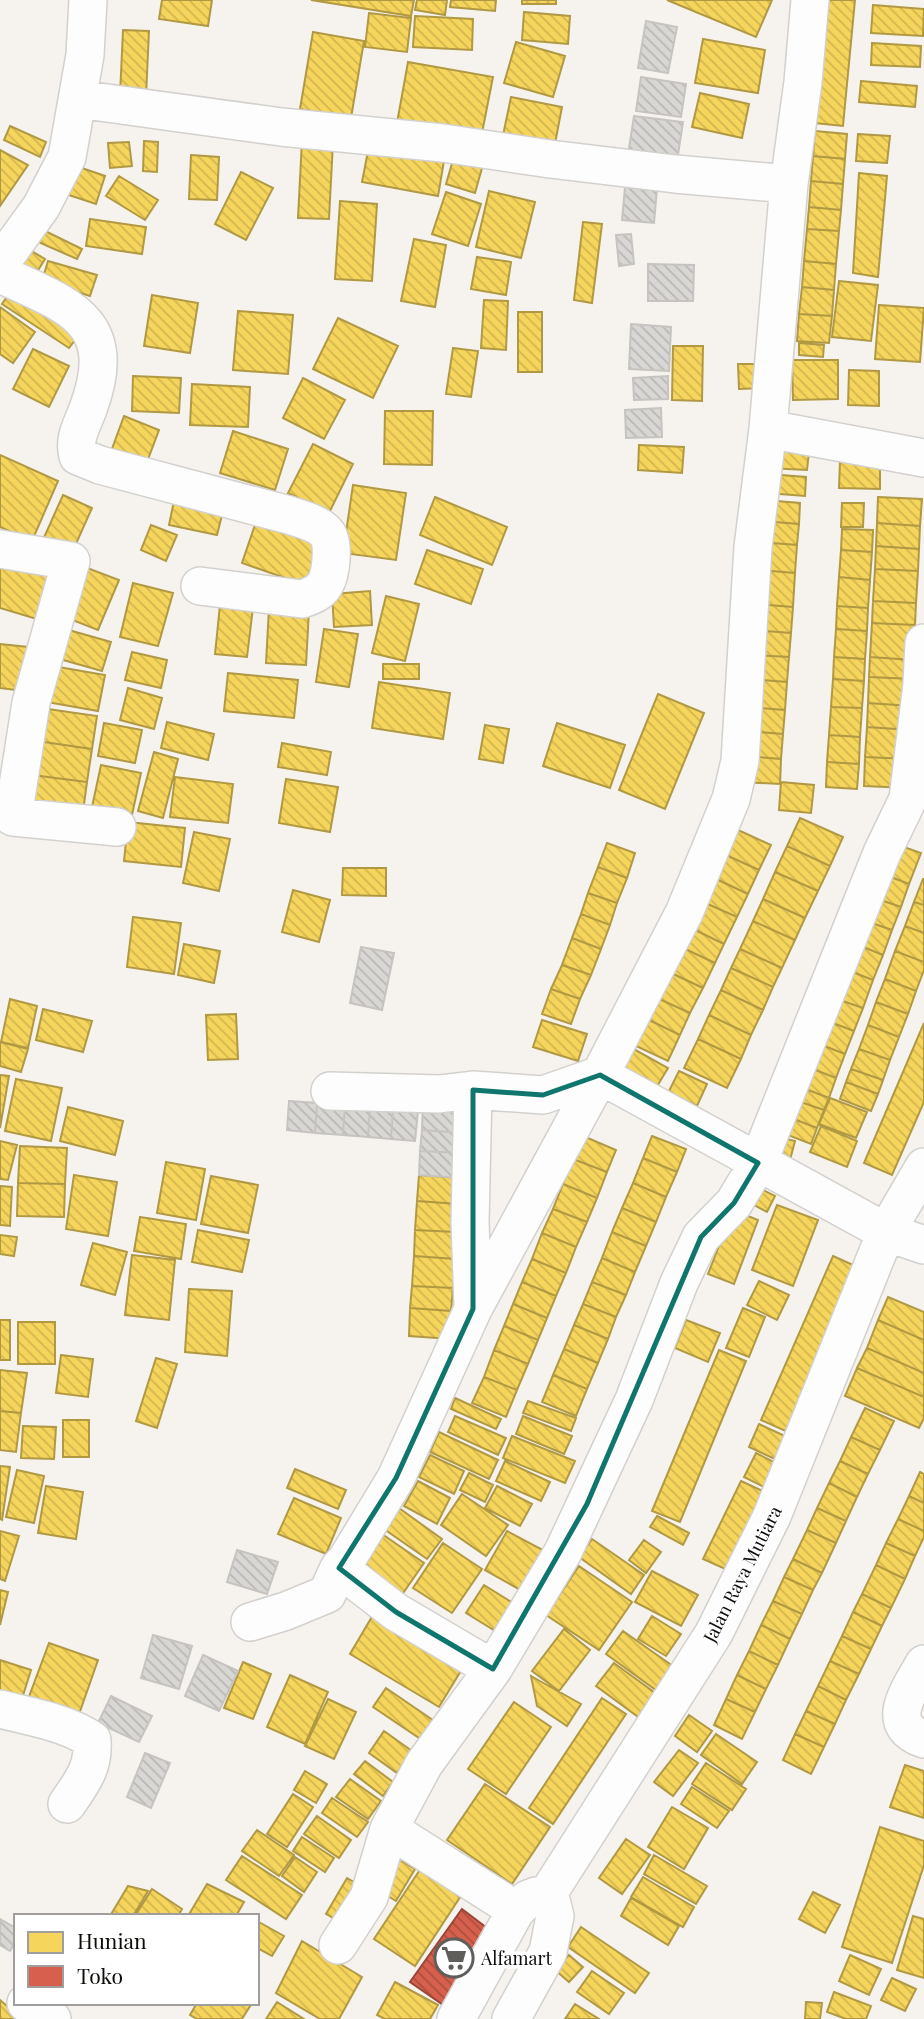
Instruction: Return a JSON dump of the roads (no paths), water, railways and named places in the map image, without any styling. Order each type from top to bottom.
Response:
[{"type":"street","points":[[0,264],[41,207],[67,157],[85,55],[88,0]]},
{"type":"street","points":[[250,1622],[327,1594],[339,1568],[396,1478],[473,1309],[684,913],[732,799],[740,761],[753,547],[768,429],[789,184],[803,82],[810,0]]},
{"type":"street","points":[[78,99],[281,127],[443,143],[675,174],[789,184]]},
{"type":"street","points":[[0,274],[67,306],[83,319],[93,333],[98,350],[97,369],[94,393],[77,437],[75,447],[78,456],[100,465],[289,515],[314,524],[328,534],[330,567],[326,584],[316,594],[302,599],[200,586]]},
{"type":"street","points":[[768,429],[924,458]]},
{"type":"street","points":[[0,549],[71,561],[31,703],[7,816],[117,827]]},
{"type":"street","points":[[338,1945],[369,1897],[389,1829],[424,1764],[493,1669],[563,1552],[634,1400],[679,1283],[701,1237],[734,1203],[758,1163],[882,853],[908,799],[922,684],[924,643]]},
{"type":"street","points":[[330,1091],[439,1094],[473,1090],[543,1095],[600,1075],[886,1232],[924,1245]]},
{"type":"street","points":[[473,1090],[470,1222],[473,1309]]},
{"type":"street","name":"Jalan Raya Mutiara","points":[[549,1892],[714,1633],[772,1516],[886,1232],[924,1167]]},
{"type":"street","points":[[339,1568],[396,1612],[493,1669]]},
{"type":"street","points":[[924,1664],[904,1702],[901,1716],[905,1728],[924,1739]]},
{"type":"street","points":[[0,1709],[62,1726],[92,1740],[93,1756],[85,1777],[67,1804]]},
{"type":"street","points":[[389,1829],[516,1910]]},
{"type":"street","points":[[456,2019],[516,1910],[528,1899],[549,1892],[555,1916],[548,1952],[512,2019]]},
{"type":"street","points":[[29,2005],[52,2019]]},
{"type":"place","name":"Alfamart","points":[[454,1958]]}]
